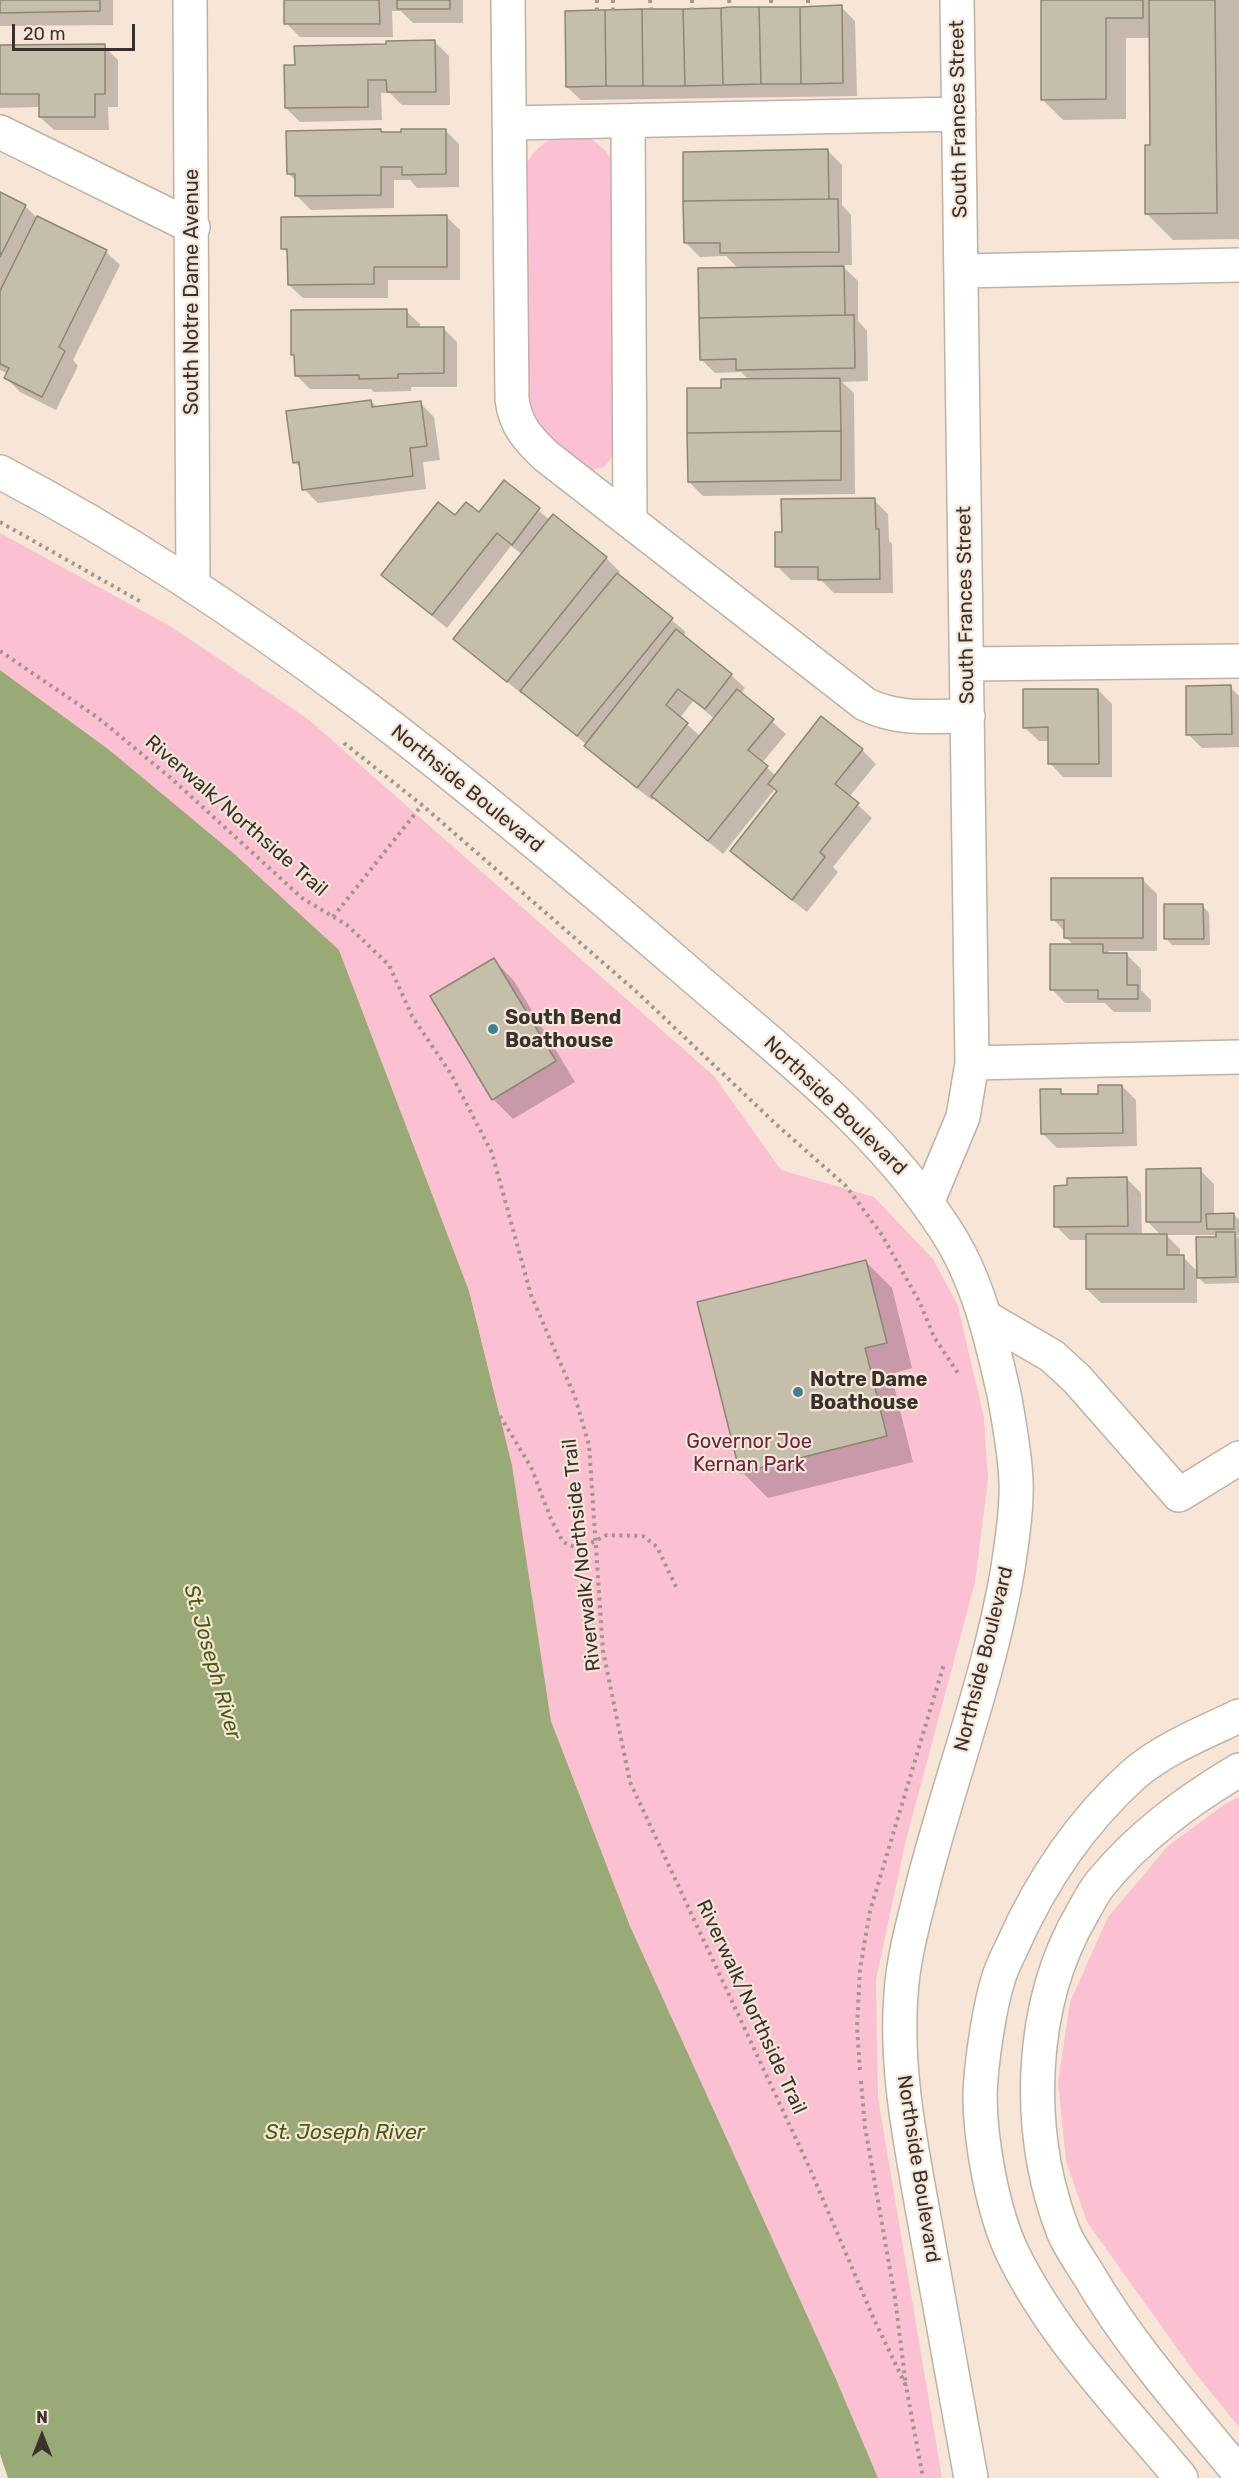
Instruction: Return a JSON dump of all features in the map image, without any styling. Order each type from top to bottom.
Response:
[{"type":"street","name":"South Notre Dame Avenue","points":[[190,0],[193,227],[193,584]]},
{"type":"street","points":[[508,0],[513,410],[525,437],[546,456],[865,704],[884,714],[901,716],[968,716]]},
{"type":"street","name":"South Frances Street","points":[[927,1203],[963,1117],[969,1093],[972,1063],[957,0]]},
{"type":"street","points":[[509,123],[959,114]]},
{"type":"street","points":[[628,121],[630,520]]},
{"type":"street","points":[[0,132],[193,227]]},
{"type":"street","points":[[961,272],[1239,265]]},
{"type":"street","name":"Northside Boulevard","points":[[0,472],[193,584],[398,732],[606,902],[860,1125],[907,1174],[950,1236],[976,1290],[993,1345],[1009,1418],[1016,1482],[1011,1546],[1001,1610],[985,1674],[928,1863],[913,1925],[901,1992],[904,2100],[971,2478]]},
{"type":"street","points":[[967,664],[1239,661]]},
{"type":"street","points":[[972,1063],[1239,1057]]},
{"type":"street","points":[[985,1317],[1060,1363],[1077,1379],[1179,1495],[1239,1458]]},
{"type":"street","points":[[1181,2478],[1095,2376],[1043,2308],[1013,2253],[998,2211],[985,2150],[980,2095],[998,1979],[1020,1927],[1047,1879],[1086,1824],[1135,1774],[1185,1741],[1239,1716]]},
{"type":"street","points":[[1239,1770],[1190,1799],[1136,1844],[1098,1886],[1067,1938],[1043,2012],[1039,2070],[1039,2128],[1048,2180],[1064,2233],[1109,2309],[1239,2473]]},
{"type":"path","points":[[597,0],[597,10]]},
{"type":"path","points":[[613,0],[613,10]]},
{"type":"path","points":[[651,0],[651,9]]},
{"type":"path","points":[[692,0],[692,9]]},
{"type":"path","points":[[729,0],[730,7]]},
{"type":"path","points":[[771,0],[771,7]]},
{"type":"path","points":[[808,0],[808,6]]},
{"type":"path","points":[[0,522],[147,605]]},
{"type":"path","name":"Riverwalk/Northside Trail","points":[[0,651],[96,717],[172,779],[302,898],[347,926],[389,965],[412,1016],[451,1074],[492,1154],[531,1295],[575,1397],[589,1445],[603,1651],[630,1782],[810,2169],[873,2317],[906,2386],[923,2478]]},
{"type":"path","points":[[340,740],[422,805],[639,994],[778,1126],[846,1186],[882,1235],[920,1303],[934,1337],[964,1382]]},
{"type":"path","points":[[333,917],[422,805]]},
{"type":"path","points":[[500,1416],[531,1467],[550,1519],[563,1542],[579,1549],[607,1535],[643,1536],[657,1547],[678,1591]]},
{"type":"green space","points":[[558,136],[588,136],[606,151],[617,170],[614,455],[604,467],[593,470],[581,467],[542,435],[524,395],[523,172],[529,159],[537,150]]},
{"type":"green space","name":"Governor Joe Kernan Park","points":[[0,533],[170,626],[308,719],[714,1076],[781,1170],[874,1197],[933,1259],[958,1306],[984,1418],[988,1480],[975,1582],[905,1844],[876,1980],[878,2098],[942,2478],[878,2478],[836,2379],[630,1926],[551,1721],[512,1465],[469,1291],[339,950],[108,749],[0,670]]},
{"type":"green space","points":[[1239,1797],[1239,2427],[1192,2369],[1087,2222],[1066,2161],[1058,2083],[1070,2002],[1108,1917],[1168,1846],[1225,1804]]},
{"type":"water","name":"St. Joseph River","points":[[0,670],[108,749],[232,852],[339,950],[469,1291],[512,1465],[551,1721],[630,1926],[836,2379],[878,2478],[8,2478],[0,2454]]},
{"type":"building","points":[[0,0],[100,0],[100,11],[0,13]]},
{"type":"building","points":[[284,0],[379,0],[380,24],[284,24]]},
{"type":"building","points":[[397,0],[450,0],[450,9],[397,9]]},
{"type":"building","points":[[1041,0],[1143,0],[1143,18],[1106,18],[1106,99],[1041,100]]},
{"type":"building","points":[[1149,0],[1215,0],[1217,213],[1145,214],[1145,145],[1150,145]]},
{"type":"building","points":[[842,5],[843,83],[801,84],[800,7]]},
{"type":"building","points":[[759,7],[761,84],[723,85],[721,8]]},
{"type":"building","points":[[759,7],[800,7],[801,84],[761,84]]},
{"type":"building","points":[[721,8],[723,85],[685,86],[683,9]]},
{"type":"building","points":[[642,9],[643,86],[606,86],[605,10]]},
{"type":"building","points":[[642,9],[683,9],[685,86],[643,86]]},
{"type":"building","points":[[605,10],[606,86],[566,87],[565,11]]},
{"type":"building","points":[[435,40],[436,92],[387,92],[386,80],[368,80],[368,107],[285,108],[284,65],[295,65],[294,46],[386,44],[386,41]]},
{"type":"building","points":[[105,44],[105,94],[95,94],[95,117],[39,117],[39,94],[0,94],[0,45]]},
{"type":"building","points":[[381,129],[381,132],[401,132],[401,129],[446,129],[446,174],[402,175],[402,167],[381,167],[381,195],[295,196],[295,174],[287,174],[286,131]]},
{"type":"building","points":[[828,149],[829,199],[683,201],[683,152]]},
{"type":"building","points":[[0,192],[26,205],[0,257]]},
{"type":"building","points":[[838,199],[839,252],[720,253],[720,243],[684,243],[683,201]]},
{"type":"building","points":[[447,215],[447,267],[374,267],[374,284],[288,285],[287,249],[281,249],[281,217]]},
{"type":"building","points":[[37,216],[107,250],[59,347],[65,351],[42,397],[4,378],[9,368],[0,364],[0,291]]},
{"type":"building","points":[[844,266],[845,315],[699,318],[698,268]]},
{"type":"building","points":[[407,309],[407,327],[444,327],[444,373],[398,374],[398,378],[359,379],[359,375],[295,376],[294,355],[291,355],[291,310]]},
{"type":"building","points":[[854,315],[855,368],[736,370],[736,359],[700,360],[699,318]]},
{"type":"building","points":[[840,378],[841,431],[687,433],[687,388],[721,388],[721,379]]},
{"type":"building","points":[[371,400],[372,407],[421,401],[427,446],[410,448],[413,476],[302,490],[299,462],[293,463],[286,411]]},
{"type":"building","points":[[841,431],[841,480],[688,482],[687,433]]},
{"type":"building","points":[[504,480],[540,508],[512,545],[497,533],[432,615],[381,575],[438,502],[455,515],[466,502],[479,512]]},
{"type":"building","points":[[875,498],[876,529],[879,529],[880,579],[818,580],[818,567],[775,567],[775,532],[782,532],[781,499]]},
{"type":"building","points":[[553,514],[607,557],[507,682],[453,639]]},
{"type":"building","points":[[617,573],[673,618],[577,736],[520,691]]},
{"type":"building","points":[[676,629],[732,674],[705,709],[678,689],[666,705],[688,723],[637,788],[584,746]]},
{"type":"building","points":[[1231,685],[1232,734],[1186,735],[1186,686]]},
{"type":"building","points":[[737,689],[774,719],[748,750],[768,766],[708,841],[651,796]]},
{"type":"building","points":[[1023,689],[1098,689],[1099,764],[1048,764],[1048,727],[1023,728]]},
{"type":"building","points":[[821,716],[863,749],[835,784],[859,803],[820,852],[825,857],[792,900],[730,851],[777,791],[768,784]]},
{"type":"building","points":[[1051,878],[1143,878],[1143,938],[1064,938],[1064,920],[1051,920]]},
{"type":"building","points":[[1164,904],[1203,904],[1204,939],[1164,939]]},
{"type":"building","points":[[1050,944],[1103,944],[1103,953],[1127,953],[1127,985],[1138,985],[1138,999],[1098,999],[1098,990],[1050,990]]},
{"type":"building","name":"South Bend Boathouse","points":[[494,958],[556,1061],[492,1100],[430,996]]},
{"type":"building","points":[[1098,1085],[1122,1085],[1123,1133],[1041,1134],[1040,1089],[1061,1089],[1061,1094],[1098,1094]]},
{"type":"building","points":[[1201,1168],[1201,1222],[1146,1222],[1146,1169]]},
{"type":"building","points":[[1127,1177],[1128,1226],[1054,1227],[1054,1186],[1067,1185],[1067,1178]]},
{"type":"building","points":[[1234,1213],[1234,1229],[1207,1229],[1206,1214]]},
{"type":"building","points":[[1216,1232],[1235,1232],[1236,1277],[1197,1278],[1196,1237],[1216,1237]]},
{"type":"building","points":[[1086,1234],[1167,1234],[1167,1255],[1184,1255],[1184,1289],[1086,1289]]},
{"type":"building","name":"Notre Dame Boathouse","points":[[866,1260],[887,1343],[865,1348],[887,1436],[740,1473],[697,1302]]},
{"type":"place","name":"South Bend Boathouse","points":[[493,1029]]},
{"type":"place","name":"Notre Dame Boathouse","points":[[798,1392]]}]
